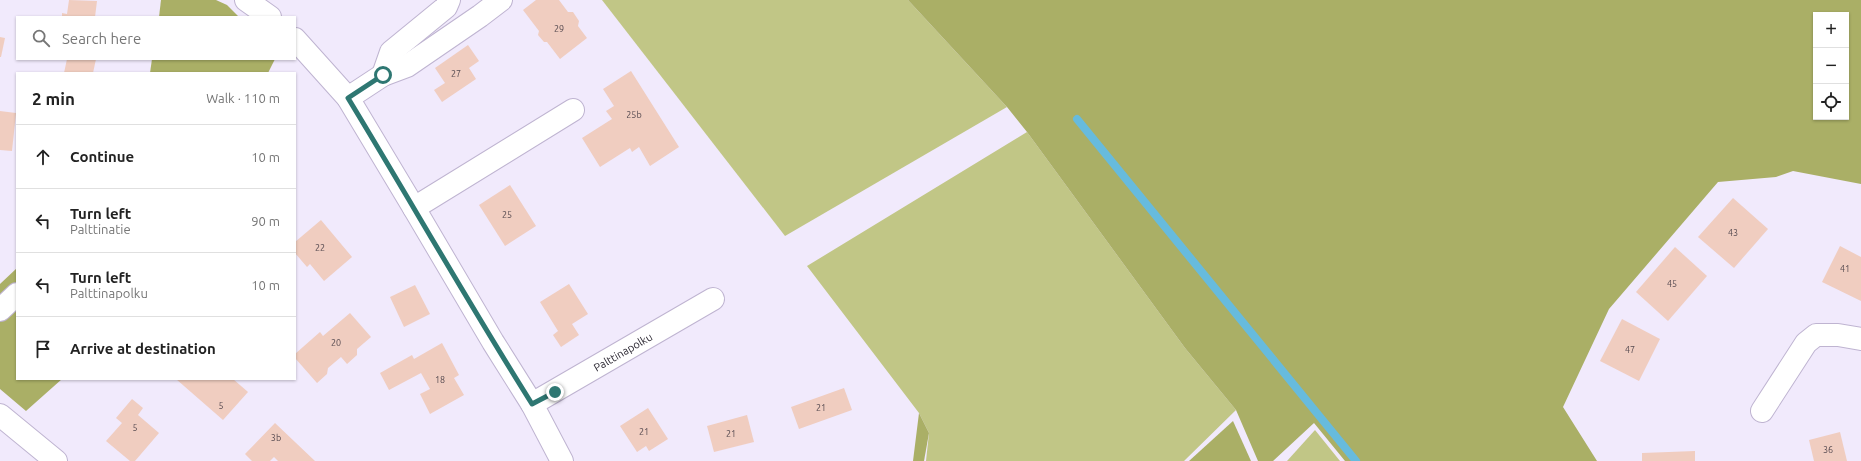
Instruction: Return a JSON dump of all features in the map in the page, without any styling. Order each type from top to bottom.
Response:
[{"type":"street","points":[[246,0],[269,16]]},
{"type":"street","points":[[383,75],[391,52],[446,7],[449,0]]},
{"type":"street","points":[[348,98],[383,75],[407,66],[480,16],[500,0]]},
{"type":"street","points":[[296,40],[348,98],[493,342],[532,404],[562,461]]},
{"type":"street","points":[[414,208],[574,110]]},
{"type":"street","points":[[0,310],[16,295]]},
{"type":"street","name":"Palttinapolku","points":[[532,404],[714,298]]},
{"type":"street","points":[[1762,411],[1806,343],[1816,335],[1838,335],[1861,340]]},
{"type":"street","points":[[0,415],[56,461]]},
{"type":"green space","points":[[161,0],[216,0],[227,5],[238,16],[159,16]]},
{"type":"green space","points":[[602,0],[908,0],[1007,107],[785,236]]},
{"type":"green space","points":[[908,0],[1861,0],[1861,184],[1793,171],[1776,177],[1718,182],[1609,309],[1563,407],[1597,461],[1345,461],[1314,423],[1273,461],[1258,461],[1236,410],[1185,348],[1027,132],[1007,107]]},
{"type":"green space","points":[[152,60],[274,60],[268,72],[150,72]]},
{"type":"green space","points":[[1027,132],[1185,348],[1236,410],[1184,461],[926,461],[929,433],[919,413],[807,266]]},
{"type":"green space","points":[[16,269],[16,380],[61,380],[26,411],[0,389],[0,284]]},
{"type":"green space","points":[[919,413],[929,433],[924,461],[913,461]]},
{"type":"green space","points":[[1233,421],[1251,461],[1189,461]]},
{"type":"green space","points":[[1315,430],[1340,461],[1287,461]]},
{"type":"building","points":[[69,0],[97,1],[95,16],[62,16],[62,13],[67,14]]},
{"type":"building","points":[[536,0],[559,0],[568,12],[573,12],[579,21],[578,26],[587,38],[560,59],[547,42],[544,42],[538,35],[539,31],[523,10]]},
{"type":"building","points":[[0,37],[5,38],[1,57],[0,57]]},
{"type":"building","points":[[468,45],[479,61],[469,68],[476,79],[442,102],[434,90],[445,83],[435,68]]},
{"type":"building","points":[[67,60],[96,60],[93,72],[64,72]]},
{"type":"building","points":[[631,71],[679,147],[650,166],[639,147],[632,152],[630,148],[600,167],[582,138],[612,119],[606,111],[614,106],[603,89]]},
{"type":"building","points":[[0,111],[16,113],[12,151],[0,150]]},
{"type":"building","points":[[510,185],[536,226],[505,246],[479,205]]},
{"type":"building","points":[[1733,198],[1768,229],[1734,268],[1698,237]]},
{"type":"building","points":[[321,220],[352,257],[324,281],[310,264],[307,267],[296,254],[296,241]]},
{"type":"building","points":[[1840,246],[1861,257],[1861,301],[1822,282]]},
{"type":"building","points":[[1675,247],[1707,276],[1668,321],[1636,292]]},
{"type":"building","points":[[569,284],[588,314],[572,324],[579,335],[561,347],[553,335],[558,331],[540,302]]},
{"type":"building","points":[[415,285],[430,314],[404,327],[390,297]]},
{"type":"building","points":[[350,313],[371,337],[357,349],[357,355],[347,364],[341,357],[328,368],[327,374],[317,383],[296,359],[296,353],[320,332],[323,336]]},
{"type":"building","points":[[1622,319],[1660,339],[1639,381],[1600,361]]},
{"type":"building","points":[[442,343],[459,375],[454,378],[464,395],[430,414],[420,394],[430,389],[421,373],[389,390],[380,373],[412,355],[414,359]]},
{"type":"building","points":[[177,380],[234,380],[248,392],[223,420]]},
{"type":"building","points":[[844,388],[852,410],[799,429],[791,407]]},
{"type":"building","points":[[132,399],[143,408],[138,415],[159,433],[135,461],[130,461],[106,441],[122,423],[116,418]]},
{"type":"building","points":[[648,408],[668,439],[649,451],[646,446],[637,452],[620,426]]},
{"type":"building","points":[[747,415],[754,442],[714,452],[707,426]]},
{"type":"building","points":[[275,423],[315,461],[278,461],[274,457],[270,461],[252,461],[245,454]]},
{"type":"building","points":[[1840,432],[1847,461],[1814,461],[1809,440]]},
{"type":"building","points":[[1695,451],[1695,461],[1642,461],[1642,453]]},
{"type":"waterway","points":[[1077,119],[1356,461]]},
{"type":"route","points":[[383,75],[348,98],[493,342],[532,404],[555,392]]}]
